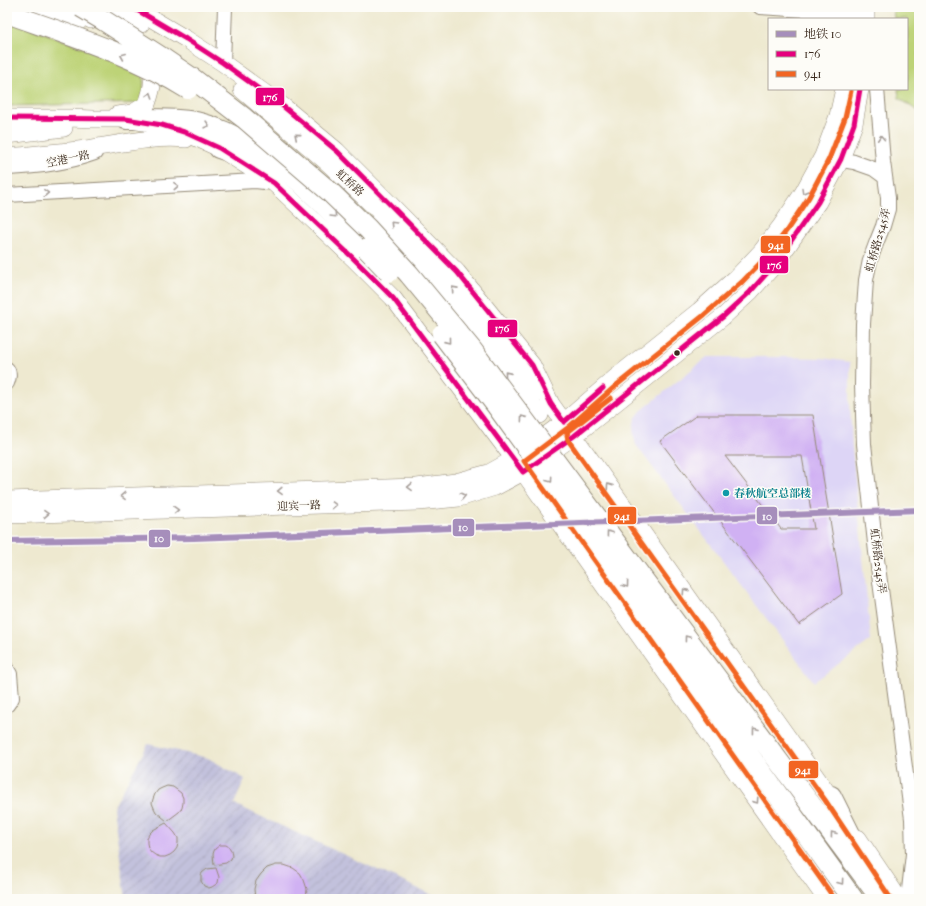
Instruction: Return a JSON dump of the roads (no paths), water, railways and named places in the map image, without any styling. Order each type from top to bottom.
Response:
[{"type":"highway","points":[[81,7],[192,78],[244,118],[330,192],[368,229],[409,274],[472,350],[703,674],[854,899]]},
{"type":"highway","points":[[7,13],[106,48],[142,64],[185,87],[288,156]]},
{"type":"highway","points":[[126,119],[197,122],[240,139],[274,160],[318,199],[402,285],[450,344],[703,674],[882,899]]},
{"type":"highway","points":[[211,145],[252,159],[282,175],[318,199]]},
{"type":"highway","points":[[831,796],[882,899]]},
{"type":"main road","points":[[33,7],[120,35]]},
{"type":"main road","points":[[66,7],[201,78],[288,145],[360,208],[420,269],[546,410]]},
{"type":"main road","name":"虹桥路","points":[[110,7],[163,36],[206,64],[254,100],[328,163],[378,210],[420,252],[458,294],[522,374],[546,410],[564,422],[831,796],[899,899]]},
{"type":"main road","name":"虹桥路","points":[[132,7],[223,63],[284,107],[336,151],[457,272],[532,365],[546,410]]},
{"type":"main road","points":[[93,119],[133,113],[147,104],[152,89],[153,74],[149,60],[136,44]]},
{"type":"main road","name":"迎宾一路","points":[[7,515],[418,502],[459,498],[495,487],[564,422],[614,379],[699,311],[742,272],[761,252],[781,226],[803,193],[823,156],[838,116],[844,90]]},
{"type":"main road","name":"迎宾一路","points":[[7,500],[417,487],[456,482],[519,465],[574,436],[724,316],[750,292],[775,264],[818,202],[841,159],[854,124],[860,90]]},
{"type":"main road","points":[[7,118],[126,119],[162,125],[184,132],[211,145],[274,183],[353,258],[392,298],[519,465],[826,899]]},
{"type":"main road","points":[[7,136],[126,119]]},
{"type":"main road","points":[[7,158],[127,142],[170,138],[187,139],[211,145]]},
{"type":"main road","points":[[7,140],[49,142],[127,142]]},
{"type":"street","points":[[223,63],[225,7]]},
{"type":"street","points":[[760,7],[860,15]]},
{"type":"street","name":"虹桥路2545弄","points":[[877,90],[888,209],[870,260],[866,280],[863,324],[862,385],[864,444],[876,552],[912,819],[914,854],[908,899]]},
{"type":"street","name":"空港一路","points":[[7,168],[28,167],[81,158],[127,142]]},
{"type":"street","points":[[823,156],[854,162],[874,169],[885,177]]},
{"type":"street","points":[[7,195],[256,181],[274,183]]},
{"type":"street","points":[[7,369],[9,376],[7,383]]},
{"type":"street","points":[[7,669],[10,674],[12,698],[7,705]]},
{"type":"metro line","name":"10","points":[[7,541],[194,538],[919,510]]},
{"type":"place","name":"春秋航空总部楼","points":[[726,493]]}]
